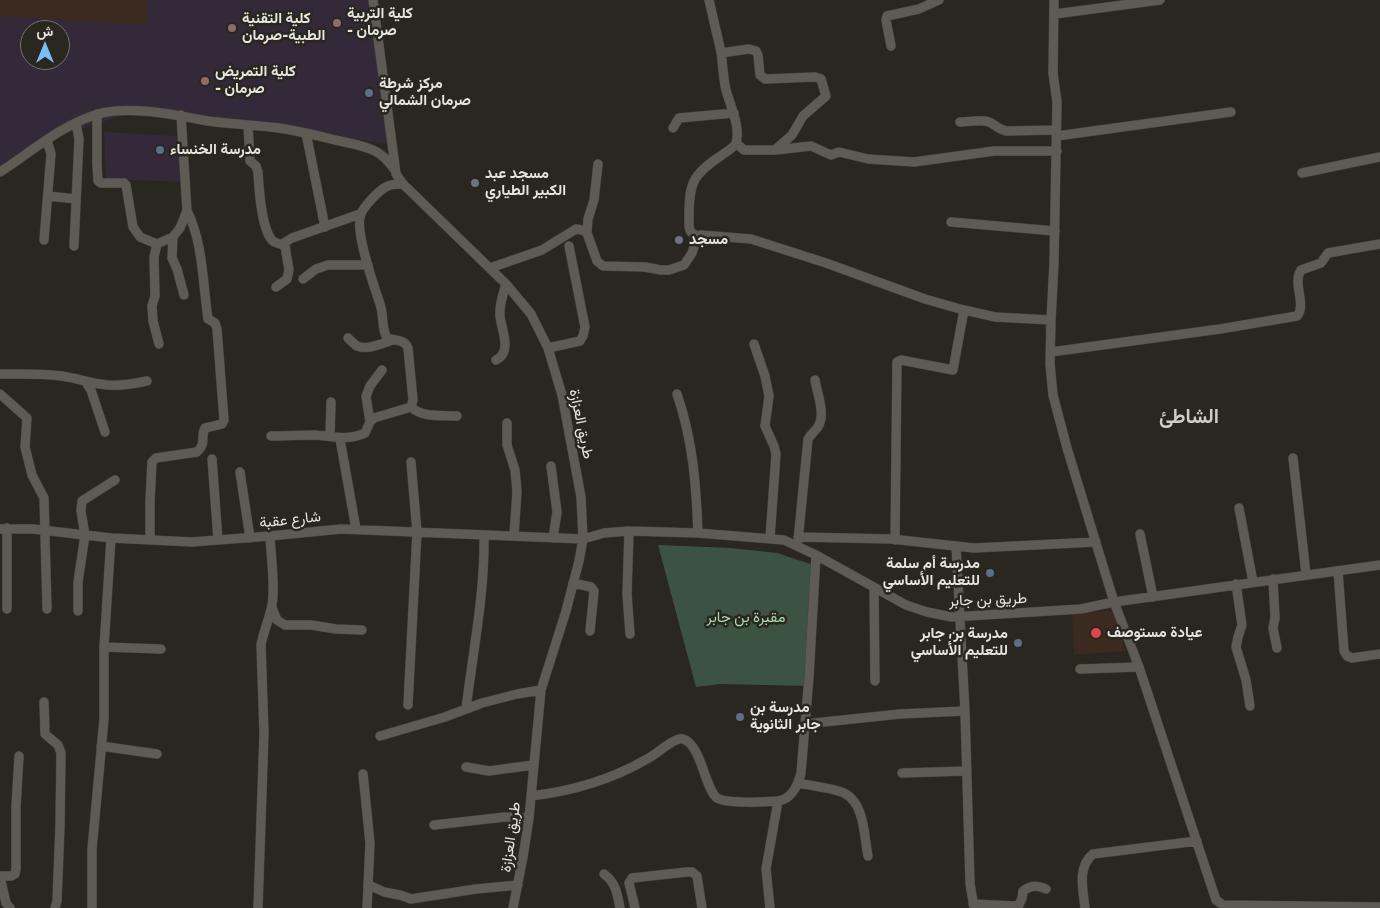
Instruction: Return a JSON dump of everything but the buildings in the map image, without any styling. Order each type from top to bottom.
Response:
[{"type":"street","name":"طريق العزازة","points":[[373,0],[395,169],[403,184],[506,284],[531,314],[548,348],[562,395],[582,497],[583,538],[573,583],[541,690],[529,818],[513,908]]},
{"type":"street","points":[[709,0],[721,53],[726,89],[734,113],[736,143],[733,148],[710,163],[692,182],[689,200],[689,229],[692,234],[751,239],[826,263],[925,299],[964,310],[995,317],[1051,320]]},
{"type":"street","points":[[891,46],[886,20],[887,16],[919,9],[939,0]]},
{"type":"street","points":[[1054,0],[1053,73],[1057,102],[1057,151],[1051,320],[1053,395],[1067,448],[1114,602],[1139,667],[1216,904],[1380,907]]},
{"type":"street","points":[[1055,14],[1160,0]]},
{"type":"street","points":[[721,53],[750,49],[756,51],[760,74],[765,79],[821,79],[826,96],[803,116],[792,135],[776,150]]},
{"type":"street","points":[[0,172],[76,123],[97,114],[136,111],[181,115],[208,121],[306,133],[376,151],[395,169]]},
{"type":"street","points":[[960,122],[982,121],[1007,131],[1056,133],[1231,112]]},
{"type":"street","points":[[673,128],[679,118],[734,113]]},
{"type":"street","points":[[97,114],[98,181],[101,183],[124,183],[126,185],[133,227],[140,237],[157,244],[173,237],[180,228],[187,211]]},
{"type":"street","points":[[150,540],[152,462],[156,458],[197,452],[204,442],[203,430],[222,424],[224,420],[217,329],[215,323],[208,319],[204,276],[193,224],[187,211],[181,115]]},
{"type":"street","points":[[74,246],[78,139],[76,123]]},
{"type":"street","points":[[248,125],[250,161],[256,166],[258,172],[264,221],[270,238],[274,242],[285,246],[289,270],[287,279],[276,287]]},
{"type":"street","points":[[306,133],[325,227]]},
{"type":"street","points":[[44,240],[51,154],[47,140]]},
{"type":"street","points":[[736,143],[744,150],[776,150],[811,146],[831,155],[839,152],[868,159],[914,162],[994,151],[1057,151]]},
{"type":"street","points":[[1302,173],[1380,157]]},
{"type":"street","points":[[598,164],[594,200],[588,219],[587,233],[597,261],[604,266],[645,267],[669,270],[684,265],[692,253],[698,236]]},
{"type":"street","points":[[282,244],[292,238],[360,214],[373,197],[387,186],[403,184]]},
{"type":"street","points":[[48,196],[76,199]]},
{"type":"street","points":[[360,214],[359,228],[368,265],[383,312],[384,333],[387,338],[401,341],[408,348],[413,400],[411,407]]},
{"type":"street","points":[[951,222],[1055,231]]},
{"type":"street","points":[[490,268],[542,250],[576,229],[587,233]]},
{"type":"street","points":[[173,237],[172,258],[184,295]]},
{"type":"street","points":[[157,244],[154,258],[154,296],[152,306],[153,322],[159,344]]},
{"type":"street","points":[[1051,352],[1297,316],[1301,310],[1298,279],[1301,270],[1321,263],[1328,253],[1380,244]]},
{"type":"street","points":[[548,348],[580,341],[585,327],[569,246]]},
{"type":"street","points":[[303,279],[316,269],[328,265],[368,265]]},
{"type":"street","points":[[496,360],[505,351],[500,315],[506,284]]},
{"type":"street","points":[[895,540],[897,362],[901,360],[953,370],[964,310]]},
{"type":"street","points":[[348,338],[357,346],[364,347],[393,340]]},
{"type":"street","points":[[754,344],[765,376],[769,396],[765,426],[776,454],[770,538]]},
{"type":"street","points":[[370,422],[366,396],[370,386],[382,370]]},
{"type":"street","points":[[0,374],[36,373],[113,385],[127,385],[147,381]]},
{"type":"street","points":[[814,380],[821,412],[818,427],[808,439],[798,541],[895,540],[956,547],[993,548],[1096,542]]},
{"type":"street","points":[[85,381],[91,390],[104,432]]},
{"type":"street","points":[[0,394],[27,418],[26,447],[32,475],[44,498],[47,609]]},
{"type":"street","points":[[677,394],[690,441],[698,533]]},
{"type":"street","points":[[330,436],[331,402]]},
{"type":"street","points":[[411,407],[418,413],[428,415],[457,416]]},
{"type":"street","points":[[271,436],[330,436],[340,439],[365,434],[370,422],[374,418],[411,407]]},
{"type":"street","points":[[507,423],[507,445],[514,470],[517,491],[514,536]]},
{"type":"street","points":[[340,439],[356,528]]},
{"type":"street","points":[[1293,458],[1306,574]]},
{"type":"street","points":[[212,459],[218,540]]},
{"type":"street","points":[[408,705],[417,532],[411,462]]},
{"type":"street","points":[[551,466],[557,512],[553,538]]},
{"type":"street","points":[[240,472],[250,538]]},
{"type":"street","points":[[78,611],[78,582],[85,535],[81,511],[82,501],[115,480]]},
{"type":"street","points":[[1239,508],[1254,582]]},
{"type":"street","points":[[4,528],[7,609]]},
{"type":"street","name":"شارع عقبة","points":[[4,528],[34,529],[111,538],[192,542],[341,528],[583,538]]},
{"type":"street","points":[[629,531],[627,594],[630,634]]},
{"type":"street","name":"طريق بن جابر","points":[[583,538],[604,533],[629,531],[698,533],[798,541],[816,555],[915,609],[960,618],[1081,609],[1114,602],[1236,584],[1380,565]]},
{"type":"street","points":[[1140,534],[1153,597]]},
{"type":"street","points":[[466,709],[482,592],[484,535]]},
{"type":"street","points":[[258,908],[264,733],[261,645],[274,595],[270,536]]},
{"type":"street","points":[[92,908],[92,849],[104,719],[104,647],[111,538]]},
{"type":"street","points":[[956,547],[965,711],[970,883],[973,906],[1019,905],[1022,891],[1028,887],[1033,885],[1046,889]]},
{"type":"street","points":[[531,796],[572,790],[628,770],[676,740],[681,739],[691,745],[704,768],[713,793],[717,798],[725,801],[778,801],[786,798],[799,783],[810,677],[816,555]]},
{"type":"street","points":[[1338,571],[1344,651],[1347,656],[1352,658],[1380,654]]},
{"type":"street","points":[[1273,579],[1275,618],[1273,628],[1277,648]]},
{"type":"street","points":[[573,583],[591,587],[594,590],[590,632]]},
{"type":"street","points":[[1236,584],[1242,625],[1236,648],[1246,680],[1250,706]]},
{"type":"street","points":[[874,587],[875,681]]},
{"type":"street","points":[[272,608],[277,620],[285,624],[362,630]]},
{"type":"street","points":[[104,647],[161,649]]},
{"type":"street","points":[[1080,669],[1139,667]]},
{"type":"street","points":[[380,736],[445,717],[482,703],[541,690]]},
{"type":"street","points":[[44,702],[45,734],[58,745],[61,753],[60,826],[57,901],[55,908]]},
{"type":"street","points":[[805,724],[900,714],[965,711]]},
{"type":"street","points":[[102,746],[157,754]]},
{"type":"street","points":[[10,908],[6,903],[0,876],[11,876],[15,874],[16,869],[16,807],[19,756]]},
{"type":"street","points":[[466,767],[489,771],[533,765]]},
{"type":"street","points":[[902,773],[967,771]]},
{"type":"street","points":[[363,774],[370,843],[367,908]]},
{"type":"street","points":[[799,783],[844,792],[854,801],[862,820],[868,856]]},
{"type":"street","points":[[770,908],[766,869],[778,801]]},
{"type":"street","points":[[434,826],[505,817],[529,818]]},
{"type":"street","points":[[1085,908],[1084,864],[1093,854],[1197,841]]},
{"type":"street","points":[[634,908],[629,883],[632,878],[687,872],[692,872],[697,876],[702,908]]},
{"type":"street","points":[[604,874],[616,886],[620,908]]},
{"type":"street","points":[[369,885],[384,892],[400,894],[411,899],[518,884]]},
{"type":"shaded area","points":[[0,0],[373,0],[391,144],[136,111],[47,140],[0,172]]},
{"type":"shaded area","points":[[0,0],[147,0],[146,25],[0,16]]},
{"type":"shaded area","points":[[104,132],[178,136],[181,182],[106,179]]},
{"type":"shaded area","name":"عيادة مستوصف","points":[[1112,610],[1126,651],[1074,655],[1072,615]]},
{"type":"green space","name":"مقبرة بن جابر","points":[[658,545],[731,548],[777,553],[816,566],[809,686],[720,684],[696,687]]},
{"type":"place","name":"كلية التربية - صرمان","points":[[337,23]]},
{"type":"place","name":"كلية التقنية الطبية-صرمان","points":[[232,28]]},
{"type":"place","name":"كلية التمريض - صرمان","points":[[205,81]]},
{"type":"place","name":"مركز شرطة صرمان الشمالي","points":[[369,93]]},
{"type":"place","name":"مدرسة الخنساء","points":[[160,150]]},
{"type":"place","name":"مسجد عبد الكبير الطياري","points":[[475,183]]},
{"type":"place","name":"مسجد","points":[[679,240]]},
{"type":"place","name":"مدرسة أم سلمة للتعليم الأساسي","points":[[990,573]]},
{"type":"place","name":"عيادة مستوصف","points":[[1096,633]]},
{"type":"place","name":"مدرسة بن جابر للتعليم الأساسي","points":[[1018,643]]},
{"type":"place","name":"مدرسة بن جابر الثانوية","points":[[740,717]]},
{"type":"district","name":"الشاطئ","points":[[1189,417]]}]
